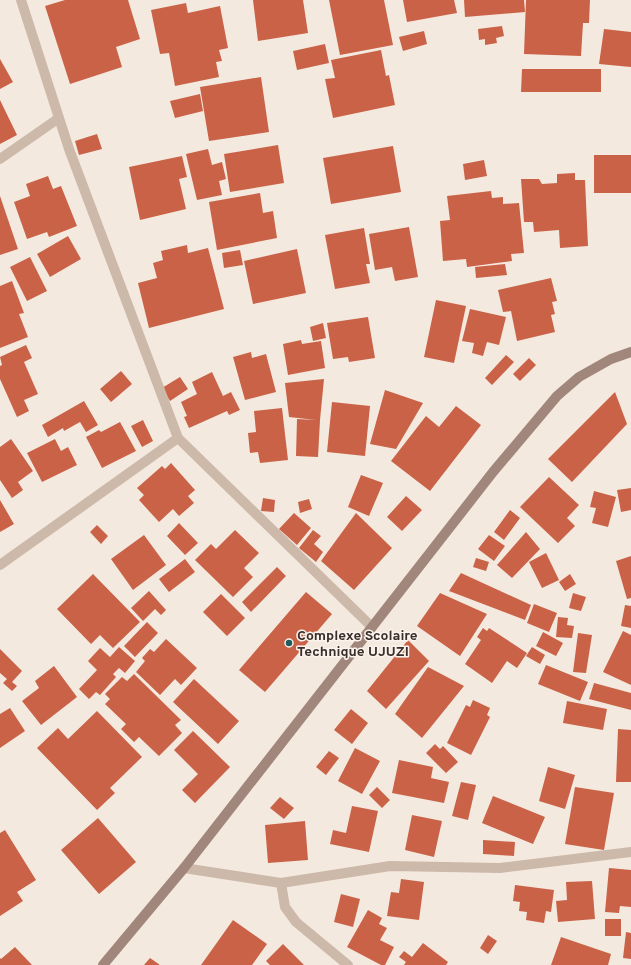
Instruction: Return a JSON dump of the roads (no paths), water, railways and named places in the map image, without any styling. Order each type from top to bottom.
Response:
[{"type":"street","points":[[21,0],[69,149],[178,438],[372,627]]},
{"type":"street","points":[[0,159],[59,118]]},
{"type":"street","points":[[104,965],[184,868],[493,472],[557,396],[579,377],[611,359],[631,352]]},
{"type":"street","points":[[0,565],[178,438]]},
{"type":"street","points":[[184,868],[281,883],[390,866],[500,868],[631,852]]},
{"type":"street","points":[[281,883],[285,907],[296,922],[348,965]]},
{"type":"place","name":"Complexe Scolaire Technique UJUZI","points":[[289,643]]}]
